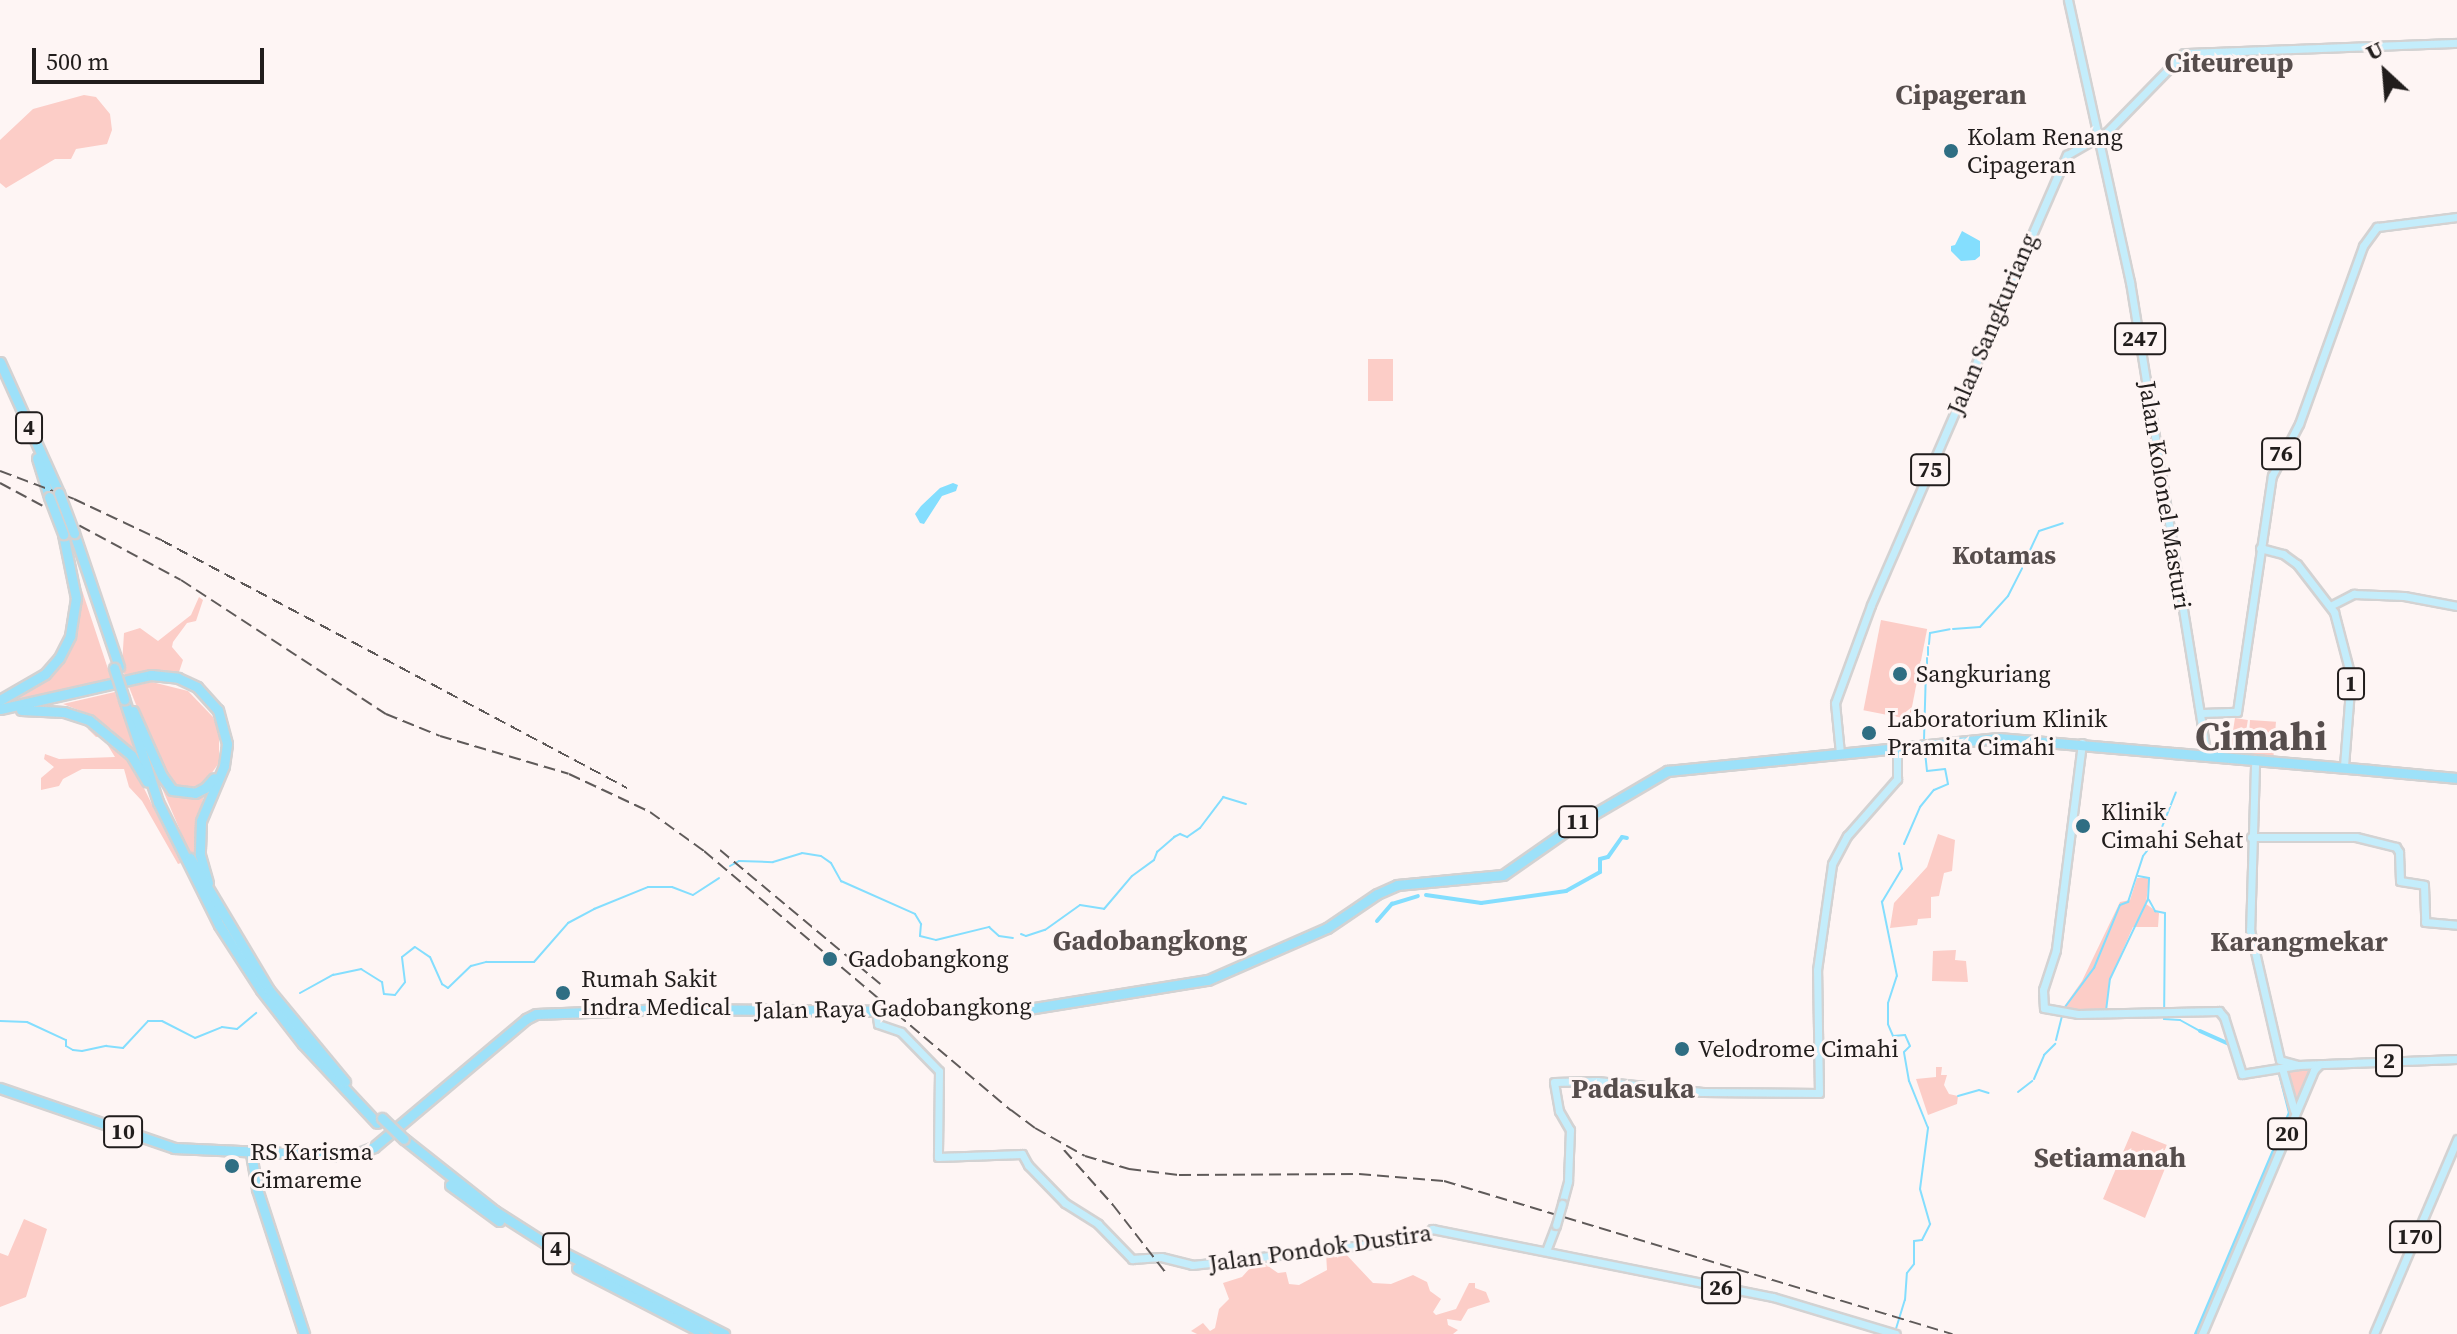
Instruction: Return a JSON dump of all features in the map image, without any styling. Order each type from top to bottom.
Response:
[{"type":"highway","name":"4","points":[[0,362],[69,534],[169,812],[220,912],[300,1030],[380,1121]]},
{"type":"highway","name":"4","points":[[0,374],[54,495]]},
{"type":"highway","points":[[0,700],[45,674],[59,658],[70,636],[76,598],[69,534]]},
{"type":"highway","points":[[0,709],[155,674],[182,679],[204,693],[222,719],[227,744],[223,770],[205,806],[199,840],[206,877],[220,912]]},
{"type":"highway","points":[[0,715],[140,680],[157,678],[178,682],[207,702],[221,729],[220,766],[205,788],[184,794],[167,785],[128,701]]},
{"type":"highway","name":"4","points":[[128,701],[158,802],[202,896],[261,990],[324,1069],[401,1141],[515,1231],[594,1277],[705,1334]]},
{"type":"highway","points":[[21,710],[64,712],[89,720],[131,755],[158,802]]},
{"type":"highway","name":"11","points":[[1840,752],[1998,738],[2344,765],[2371,770]]},
{"type":"highway","name":"Jalan Raya Gadobangkong","points":[[251,1154],[356,1156],[370,1150],[526,1019],[536,1014],[668,1009],[1028,1009],[1197,983],[1339,922],[1382,890],[1411,882],[1469,881],[1503,875],[1570,828],[1655,775],[1674,770],[1840,752]]},
{"type":"highway","name":"11","points":[[2207,755],[2248,760],[2255,766],[2262,762],[2457,778]]},
{"type":"highway","name":"10","points":[[0,1088],[159,1144],[184,1150],[251,1154]]},
{"type":"highway","name":"4","points":[[401,1141],[545,1243],[724,1334]]},
{"type":"highway","points":[[251,1154],[257,1189],[304,1334]]},
{"type":"main road","name":"Jalan Kolonel Masturi","points":[[2068,0],[2133,298],[2207,755]]},
{"type":"main road","name":"Jalan Sangkuriang","points":[[1840,752],[1835,703],[1886,570],[2063,161],[2070,152],[2099,138],[2184,53],[2457,43]]},
{"type":"main road","name":"76","points":[[2260,548],[2273,470],[2299,424],[2363,246],[2377,227],[2457,217]]},
{"type":"main road","points":[[2202,713],[2237,712],[2260,548]]},
{"type":"main road","name":"1","points":[[2260,548],[2283,554],[2297,564],[2330,606],[2351,677],[2344,765]]},
{"type":"main road","points":[[2330,606],[2354,594],[2404,596],[2457,606]]},
{"type":"main road","points":[[2082,743],[2056,950],[2043,990],[2044,1008],[2078,1014],[2221,1012],[2243,1074],[2302,1065]]},
{"type":"main road","points":[[1546,1251],[1568,1181],[1569,1126],[1563,1122],[1554,1082],[1597,1081],[1702,1092],[1819,1093],[1817,970],[1833,861],[1847,836],[1897,779],[1899,746]]},
{"type":"main road","points":[[2255,766],[2251,837],[2252,950],[2280,1060],[2302,1065]]},
{"type":"main road","points":[[2251,837],[2356,837],[2396,847],[2400,880],[2425,886],[2425,922],[2457,925]]},
{"type":"main road","name":"Jalan Pondok Dustira","points":[[877,1011],[876,1023],[901,1032],[939,1071],[938,1157],[979,1158],[1022,1154],[1028,1165],[1065,1203],[1098,1224],[1120,1251],[1141,1260],[1161,1257],[1192,1265],[1414,1239],[1432,1229],[1546,1251]]},
{"type":"main road","name":"2","points":[[2302,1065],[2457,1059]]},
{"type":"main road","name":"20","points":[[2200,1334],[2314,1070],[2320,1064]]},
{"type":"main road","name":"20","points":[[2260,1193],[2310,1073],[2302,1065]]},
{"type":"main road","points":[[2282,1068],[2294,1110]]},
{"type":"main road","name":"170","points":[[2374,1334],[2457,1139]]},
{"type":"main road","name":"26","points":[[1546,1251],[1773,1297],[1895,1334]]},
{"type":"main road","name":"20","points":[[2200,1334],[2234,1253]]},
{"type":"shaded area","points":[[84,95],[96,97],[110,114],[112,130],[107,144],[76,149],[71,159],[55,159],[6,188],[0,183],[0,140],[33,109]]},
{"type":"shaded area","points":[[1368,359],[1393,359],[1393,401],[1368,401]]},
{"type":"shaded area","points":[[69,551],[112,681],[10,701],[49,673],[68,649],[78,619],[79,600]]},
{"type":"shaded area","points":[[199,597],[203,600],[196,621],[187,623],[173,642],[172,647],[183,660],[178,675],[143,672],[125,677],[122,665],[124,633],[140,628],[158,641],[191,615]]},
{"type":"shaded area","name":"Sangkuriang","points":[[1881,620],[1927,629],[1910,719],[1863,710]]},
{"type":"shaded area","points":[[152,682],[188,691],[213,717],[219,733],[219,763],[203,785],[176,788],[164,775],[129,687]]},
{"type":"shaded area","points":[[115,692],[134,748],[131,749],[111,729],[63,704]]},
{"type":"shaded area","points":[[2235,718],[2248,720],[2243,754],[2230,752]]},
{"type":"shaded area","points":[[2250,720],[2276,722],[2274,756],[2248,754]]},
{"type":"shaded area","points":[[89,724],[118,746],[132,764],[181,863],[178,864],[142,801],[129,787],[124,769],[82,769],[63,779],[59,786],[41,790],[41,778],[54,767],[44,759],[45,754],[59,759],[115,757],[102,736],[96,737],[88,729]]},
{"type":"shaded area","points":[[162,788],[206,790],[198,816],[200,864],[196,865],[185,842]]},
{"type":"shaded area","points":[[1938,834],[1955,840],[1952,871],[1944,873],[1939,896],[1931,897],[1931,918],[1918,919],[1917,925],[1890,928],[1894,903],[1927,867]]},
{"type":"shaded area","points":[[2137,878],[2149,878],[2146,904],[2159,913],[2158,927],[2133,927],[2110,979],[2106,1011],[2061,1011],[2082,981],[2120,902],[2130,900]]},
{"type":"shaded area","points":[[1956,950],[1955,960],[1966,961],[1968,982],[1932,981],[1933,951]]},
{"type":"shaded area","points":[[1936,1067],[1942,1067],[1941,1075],[1947,1075],[1944,1085],[1949,1094],[1958,1096],[1957,1104],[1928,1115],[1916,1079],[1936,1077]]},
{"type":"shaded area","points":[[2312,1067],[2295,1105],[2285,1068]]},
{"type":"shaded area","points":[[2132,1131],[2167,1145],[2161,1158],[2168,1161],[2145,1218],[2103,1199]]},
{"type":"shaded area","points":[[24,1219],[47,1229],[26,1297],[0,1307],[0,1253],[8,1256]]},
{"type":"shaded area","points":[[1342,1250],[1373,1283],[1391,1284],[1413,1275],[1427,1282],[1430,1291],[1441,1299],[1433,1312],[1436,1315],[1456,1309],[1469,1283],[1475,1283],[1475,1288],[1486,1292],[1490,1302],[1468,1309],[1461,1321],[1447,1319],[1448,1325],[1458,1330],[1453,1334],[1197,1334],[1191,1331],[1203,1323],[1210,1331],[1215,1328],[1219,1309],[1229,1299],[1223,1283],[1242,1277],[1251,1267],[1265,1264],[1278,1273],[1286,1272],[1289,1284],[1299,1285],[1327,1270],[1326,1253]]},
{"type":"water","points":[[1962,231],[1980,241],[1980,256],[1975,260],[1961,261],[1951,251],[1951,246],[1955,245]]},
{"type":"water","points":[[953,483],[958,485],[956,491],[942,496],[924,524],[920,523],[915,514],[921,506],[940,488]]},
{"type":"waterway","points":[[2025,561],[2039,531],[2063,523]]},
{"type":"waterway","points":[[1953,629],[1980,627],[2008,596],[2022,568]]},
{"type":"waterway","points":[[1929,644],[1930,633],[1950,629]]},
{"type":"waterway","points":[[1928,647],[1928,655]]},
{"type":"waterway","points":[[1927,658],[1927,665]]},
{"type":"waterway","points":[[1924,740],[1926,670]]},
{"type":"waterway","points":[[1904,844],[1920,807],[1934,790],[1948,784],[1945,769],[1927,771],[1925,751]]},
{"type":"waterway","points":[[2065,1007],[2094,968],[2120,905],[2128,902],[2143,856],[2158,837],[2176,792]]},
{"type":"waterway","points":[[1021,934],[1026,936],[1045,930],[1080,905],[1104,909],[1132,876],[1154,860],[1157,852],[1174,837],[1180,834],[1187,837],[1200,828],[1223,797],[1246,804]]},
{"type":"waterway","points":[[1426,895],[1481,903],[1566,891],[1600,872],[1600,859],[1608,857],[1622,837],[1627,838]]},
{"type":"waterway","points":[[730,866],[739,861],[773,862],[802,853],[821,856],[831,863],[841,881],[915,914],[921,924],[920,936],[936,940],[989,927],[999,936],[1013,938]]},
{"type":"waterway","points":[[1895,1332],[1905,1300],[1907,1273],[1914,1264],[1914,1241],[1922,1240],[1930,1224],[1920,1189],[1928,1128],[1909,1081],[1904,1052],[1910,1046],[1905,1035],[1893,1036],[1888,1024],[1888,1003],[1897,976],[1882,902],[1902,869],[1899,853]]},
{"type":"waterway","points":[[2106,1011],[2110,979],[2148,899],[2149,878],[2138,876]]},
{"type":"waterway","points":[[300,993],[333,975],[361,969],[382,982],[384,994],[395,995],[405,982],[402,957],[415,947],[430,957],[442,984],[448,988],[471,966],[486,962],[534,962],[568,923],[648,887],[672,887],[693,895],[719,878]]},
{"type":"waterway","points":[[1377,921],[1392,904],[1418,896]]},
{"type":"waterway","points":[[2149,900],[2155,911],[2165,913],[2164,1019],[2180,1020],[2200,1031]]},
{"type":"waterway","points":[[0,1021],[27,1022],[66,1040],[66,1046],[73,1050],[82,1051],[106,1046],[123,1048],[148,1021],[162,1021],[195,1038],[222,1027],[237,1029],[256,1013]]},
{"type":"waterway","points":[[2056,1040],[2062,1016]]},
{"type":"waterway","points":[[2200,1031],[2231,1045]]},
{"type":"waterway","points":[[2034,1079],[2044,1055],[2055,1044]]},
{"type":"waterway","points":[[2196,1334],[2290,1113],[2279,1070]]},
{"type":"waterway","points":[[2018,1092],[2032,1081]]},
{"type":"waterway","points":[[1958,1096],[1979,1090],[1989,1093]]},
{"type":"railway","points":[[0,471],[74,499],[161,540],[627,788]]},
{"type":"railway","points":[[0,483],[181,580],[386,714],[440,736],[569,774],[650,812],[704,851],[1011,1110],[1035,1128],[1085,1156],[1129,1169],[1179,1175],[1359,1174],[1444,1181],[1952,1334]]},
{"type":"railway","points":[[720,850],[880,984]]},
{"type":"railway","points":[[1064,1150],[1113,1205],[1166,1273]]},
{"type":"place","name":"Kolam Renang Cipageran","points":[[1951,151]]},
{"type":"place","name":"Sangkuriang","points":[[1900,674]]},
{"type":"place","name":"Laboratorium Klinik Pramita Cimahi","points":[[1869,733]]},
{"type":"place","name":"Klinik Cimahi Sehat","points":[[2083,826]]},
{"type":"place","name":"Gadobangkong","points":[[830,959]]},
{"type":"place","name":"Rumah Sakit Indra Medical","points":[[563,993]]},
{"type":"place","name":"Velodrome Cimahi","points":[[1682,1049]]},
{"type":"place","name":"RS Karisma Cimareme","points":[[232,1166]]},
{"type":"district","name":"Citeureup","points":[[2229,62]]},
{"type":"district","name":"Cipageran","points":[[1961,94]]},
{"type":"district","name":"Kotamas","points":[[2004,556]]},
{"type":"district","name":"Cimahi","points":[[2261,736]]},
{"type":"district","name":"Gadobangkong","points":[[1150,940]]},
{"type":"district","name":"Karangmekar","points":[[2299,941]]},
{"type":"district","name":"Padasuka","points":[[1633,1088]]},
{"type":"district","name":"Setiamanah","points":[[2110,1157]]}]
